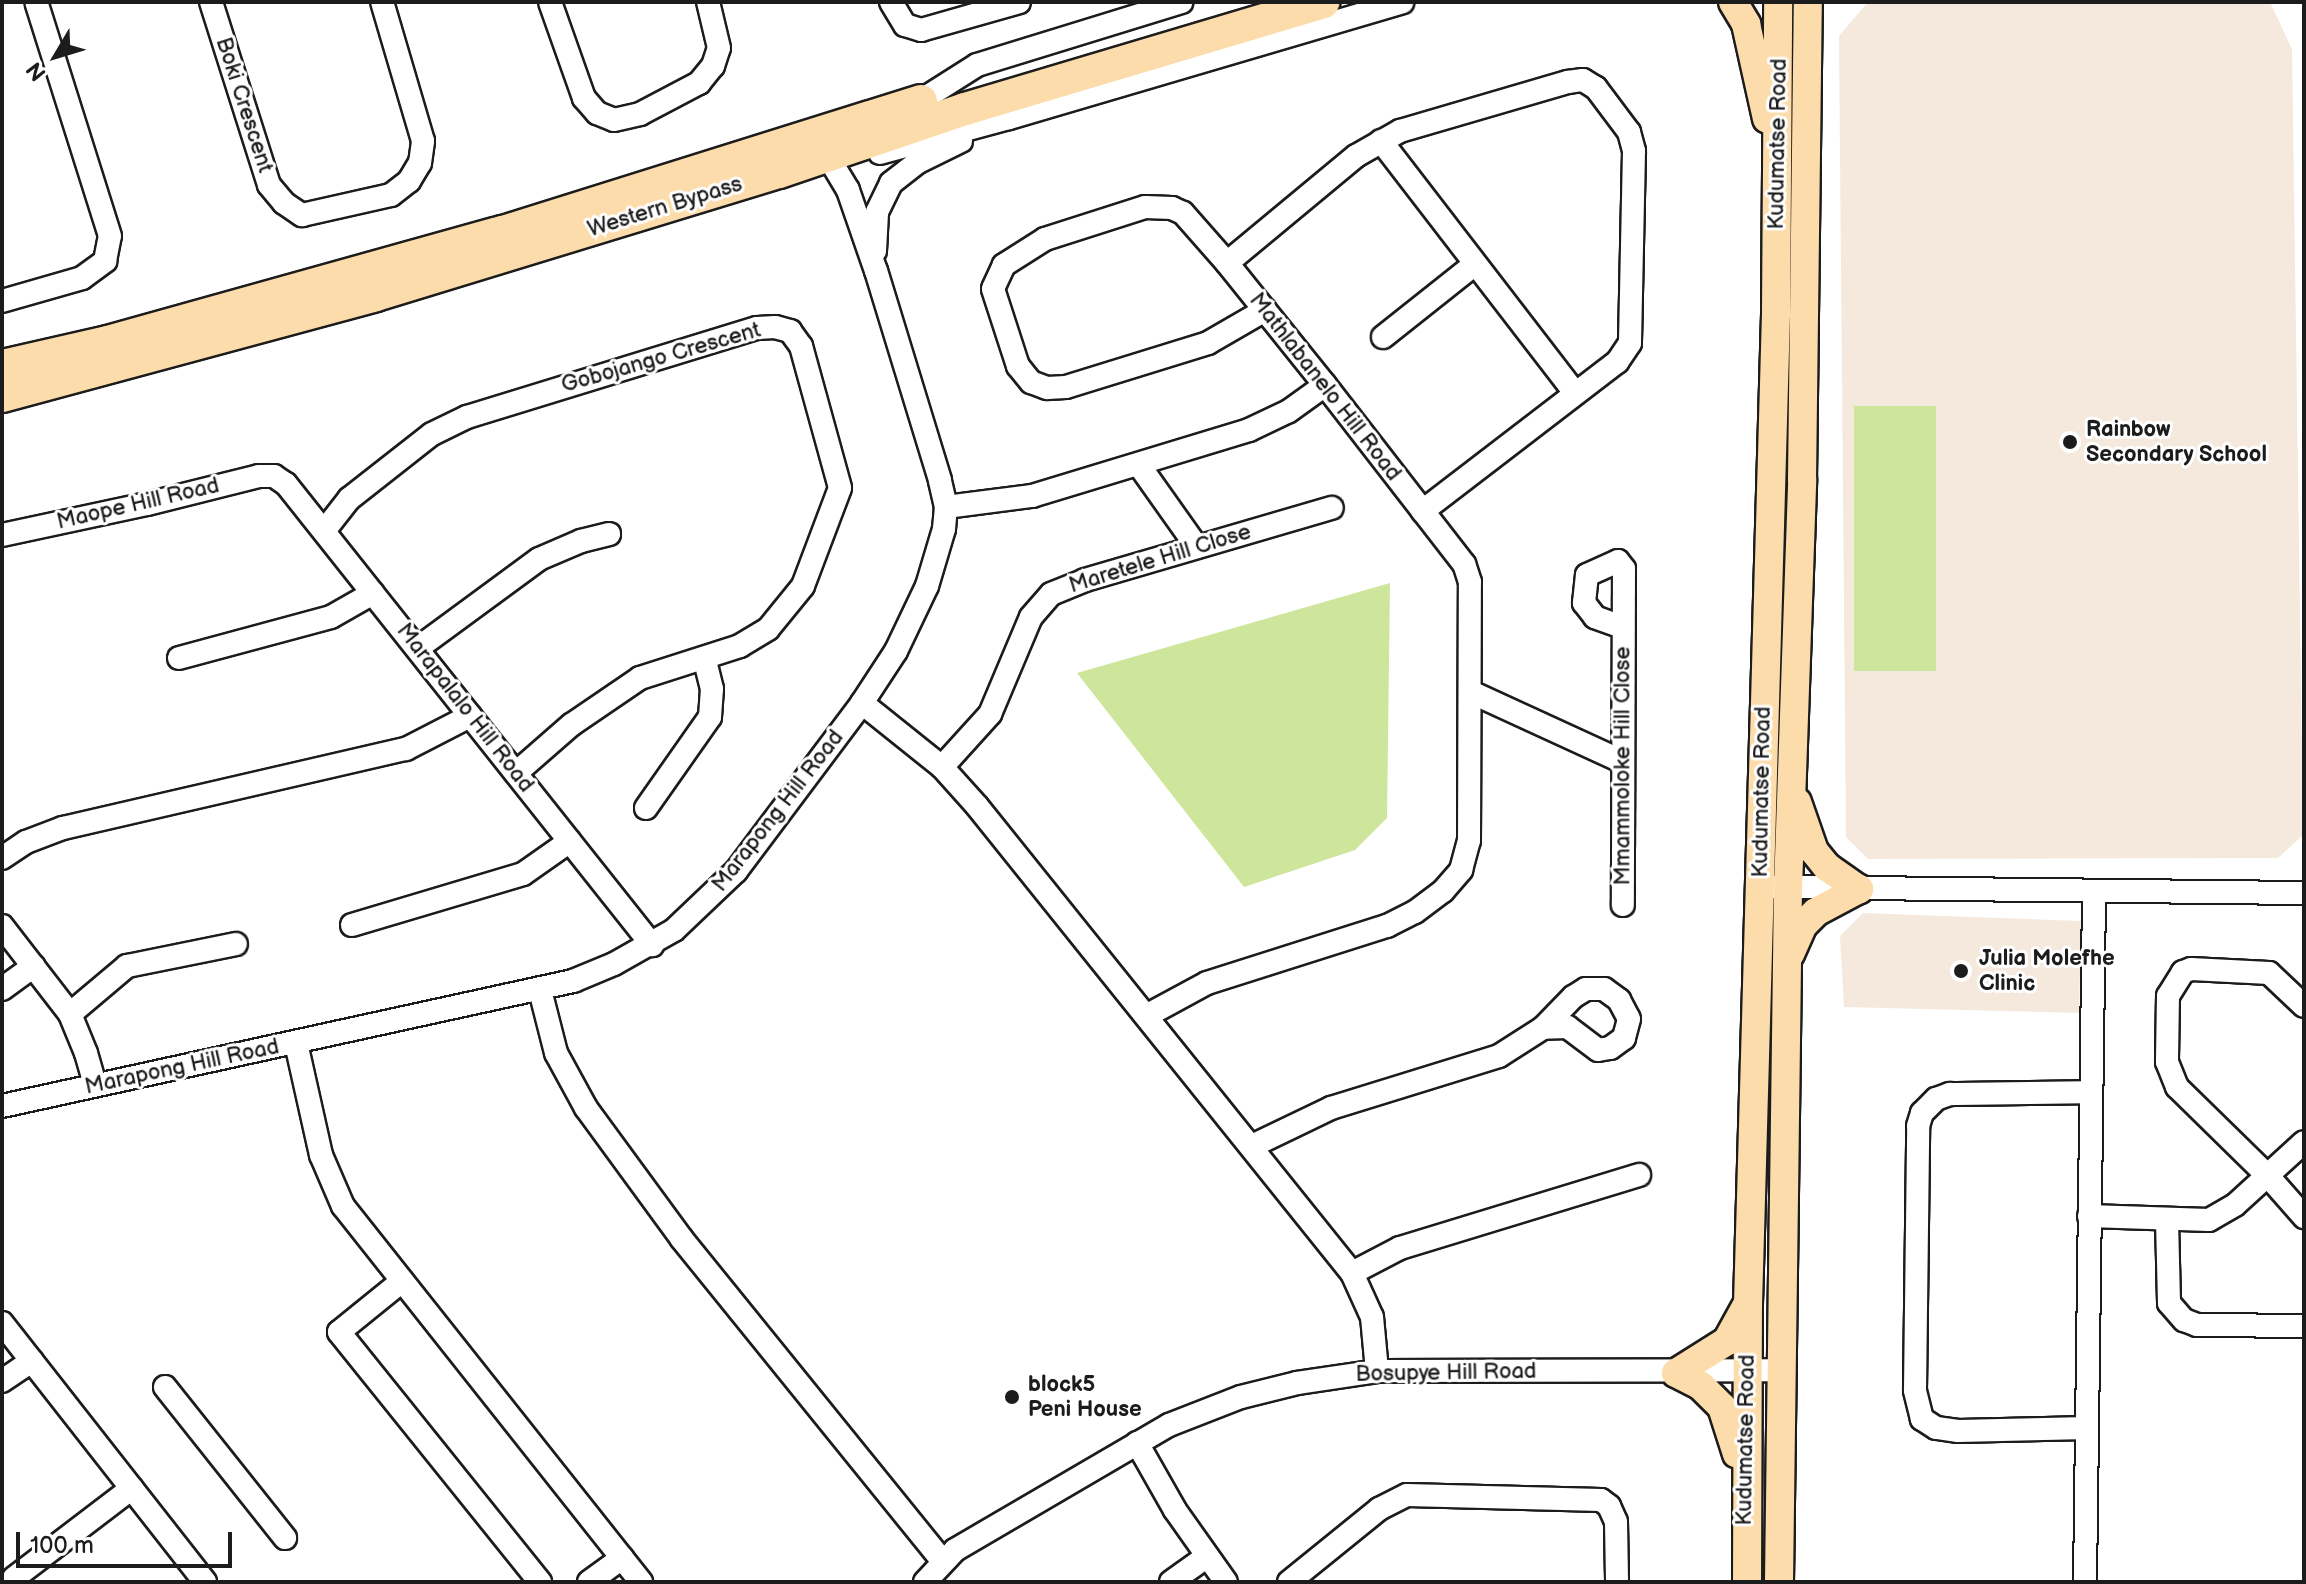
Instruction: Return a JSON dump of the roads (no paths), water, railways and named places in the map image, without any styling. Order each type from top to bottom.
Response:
[{"type":"highway","name":"Western Bypass","points":[[2,366],[108,342],[503,232],[1254,2]]},
{"type":"highway","name":"Western Bypass","points":[[2,396],[321,311],[779,172],[965,109],[1323,2]]},
{"type":"main road","points":[[1733,2],[1746,24],[1777,171]]},
{"type":"main road","name":"Kudumatse Road","points":[[1747,1582],[1744,1485],[1748,1304],[1774,887],[1778,2]]},
{"type":"main road","name":"Kudumatse Road","points":[[1779,1582],[1787,961],[1774,887],[1790,771],[1802,479],[1808,2]]},
{"type":"main road","points":[[1809,64],[1823,2]]},
{"type":"main road","points":[[1790,771],[1803,825],[1814,851],[1827,867],[1859,889]]},
{"type":"main road","points":[[1787,961],[1810,919],[1834,900],[1859,889]]},
{"type":"main road","points":[[1676,1373],[1727,1341],[1748,1304]]},
{"type":"main road","points":[[1676,1373],[1701,1386],[1722,1407],[1744,1485]]},
{"type":"street","points":[[2,301],[82,278],[105,261],[110,236],[36,2]]},
{"type":"street","name":"Boki Crescent","points":[[211,2],[269,185],[284,203],[302,215],[391,195],[409,181],[420,163],[423,141],[383,2]]},
{"type":"street","points":[[550,2],[584,98],[597,113],[614,120],[640,114],[699,83],[713,66],[719,48],[708,2]]},
{"type":"street","points":[[891,2],[905,25],[921,30],[1019,2]]},
{"type":"street","points":[[917,103],[977,65],[1182,2]]},
{"type":"street","points":[[779,172],[797,178],[1402,2]]},
{"type":"street","points":[[1227,263],[1356,156],[1400,131],[1568,82],[1583,80],[1596,88],[1629,132],[1634,151],[1630,343],[1617,362],[1423,511]]},
{"type":"street","points":[[876,271],[873,236],[877,212],[891,183],[918,162],[1009,118]]},
{"type":"street","points":[[1381,141],[1575,393]]},
{"type":"street","name":"Marapong Hill Road","points":[[2,1106],[540,990],[614,964],[652,945],[700,908],[736,871],[862,703],[914,617],[937,558],[946,507],[876,271],[848,190],[834,167]]},
{"type":"street","name":"Mathlabanelo Hill Road","points":[[1146,1016],[1207,983],[1387,926],[1415,912],[1443,891],[1461,870],[1469,841],[1470,582],[1455,550],[1325,385],[1265,310],[1227,263],[1183,213],[1172,208],[1145,207],[1045,239],[1004,265],[993,289],[1018,366],[1031,382],[1047,388],[1066,387],[1208,343],[1265,310]]},
{"type":"street","points":[[1383,337],[1475,264]]},
{"type":"street","name":"Gobojango Crescent","points":[[324,531],[349,499],[432,434],[458,421],[612,370],[757,328],[775,327],[790,331],[801,346],[840,488],[803,586],[785,611],[759,635],[704,658]]},
{"type":"street","points":[[946,507],[1032,496],[1139,465],[1270,422],[1325,385]]},
{"type":"street","points":[[1139,465],[1197,547]]},
{"type":"street","name":"Maope Hill Road","points":[[2,535],[259,476],[274,476]]},
{"type":"street","name":"Marapalalo Hill Road","points":[[274,476],[286,484],[324,531],[652,945]]},
{"type":"street","name":"Maretele Hill Close","points":[[942,767],[990,714],[1041,601],[1067,586],[1332,508]]},
{"type":"street","points":[[418,648],[539,559],[581,541],[609,534]]},
{"type":"street","points":[[179,658],[331,617],[373,593]]},
{"type":"street","name":"Mmammoloke Hill Close","points":[[1622,627],[1623,905]]},
{"type":"street","points":[[516,773],[571,725],[640,678],[704,658],[712,689],[710,717],[646,808]]},
{"type":"street","points":[[1471,692],[1621,761]]},
{"type":"street","points":[[862,703],[942,767],[1049,893],[1352,1273],[1372,1317],[1377,1371]]},
{"type":"street","points":[[2,858],[26,842],[63,828],[406,749],[470,716]]},
{"type":"street","points":[[352,925],[523,874],[570,841]]},
{"type":"street","points":[[1774,887],[2304,893]]},
{"type":"street","points":[[2085,1582],[2094,893]]},
{"type":"street","points":[[2,926],[70,1014],[95,1085]]},
{"type":"street","points":[[70,1014],[127,966],[236,944]]},
{"type":"street","points":[[2,989],[34,966]]},
{"type":"street","points":[[2304,1006],[2279,979],[2256,970],[2191,969],[2183,972],[2168,996],[2167,1062],[2177,1087],[2268,1176],[2304,1217]]},
{"type":"street","points":[[540,990],[556,1053],[586,1108],[728,1297],[942,1560]]},
{"type":"street","points":[[1252,1146],[1331,1108],[1484,1062],[1543,1028]]},
{"type":"street","points":[[296,1043],[321,1155],[343,1206],[641,1582]]},
{"type":"street","points":[[2087,1428],[1958,1431],[1936,1428],[1922,1419],[1915,1390],[1918,1126],[1922,1113],[1936,1099],[1950,1094],[2091,1092]]},
{"type":"street","points":[[2089,1216],[2209,1220],[2235,1205],[2304,1142]]},
{"type":"street","points":[[1352,1273],[1400,1248],[1639,1175]]},
{"type":"street","points":[[2167,1220],[2169,1303],[2184,1320],[2197,1325],[2304,1326]]},
{"type":"street","points":[[402,1281],[339,1332],[540,1582]]},
{"type":"street","points":[[2,1323],[205,1582]]},
{"type":"street","points":[[2,1381],[32,1361]]},
{"type":"street","name":"Bosupye Hill Road","points":[[925,1582],[942,1560],[1169,1425],[1241,1397],[1297,1383],[1377,1371],[1676,1373],[1782,1370]]},
{"type":"street","points":[[165,1387],[285,1538]]},
{"type":"street","points":[[1137,1443],[1206,1557],[1226,1582]]},
{"type":"street","points":[[14,1578],[132,1488]]},
{"type":"street","points":[[1289,1582],[1379,1509],[1407,1495],[1601,1500],[1609,1506],[1616,1522],[1617,1582]]},
{"type":"street","points":[[1171,1582],[1206,1557]]},
{"type":"street","points":[[589,1582],[622,1558]]},
{"type":"place","name":"Rainbow Secondary School","points":[[2070,442]]},
{"type":"place","name":"Julia Molefhe Clinic","points":[[1961,971]]},
{"type":"place","name":"block5 Peni House","points":[[1012,1397]]}]
